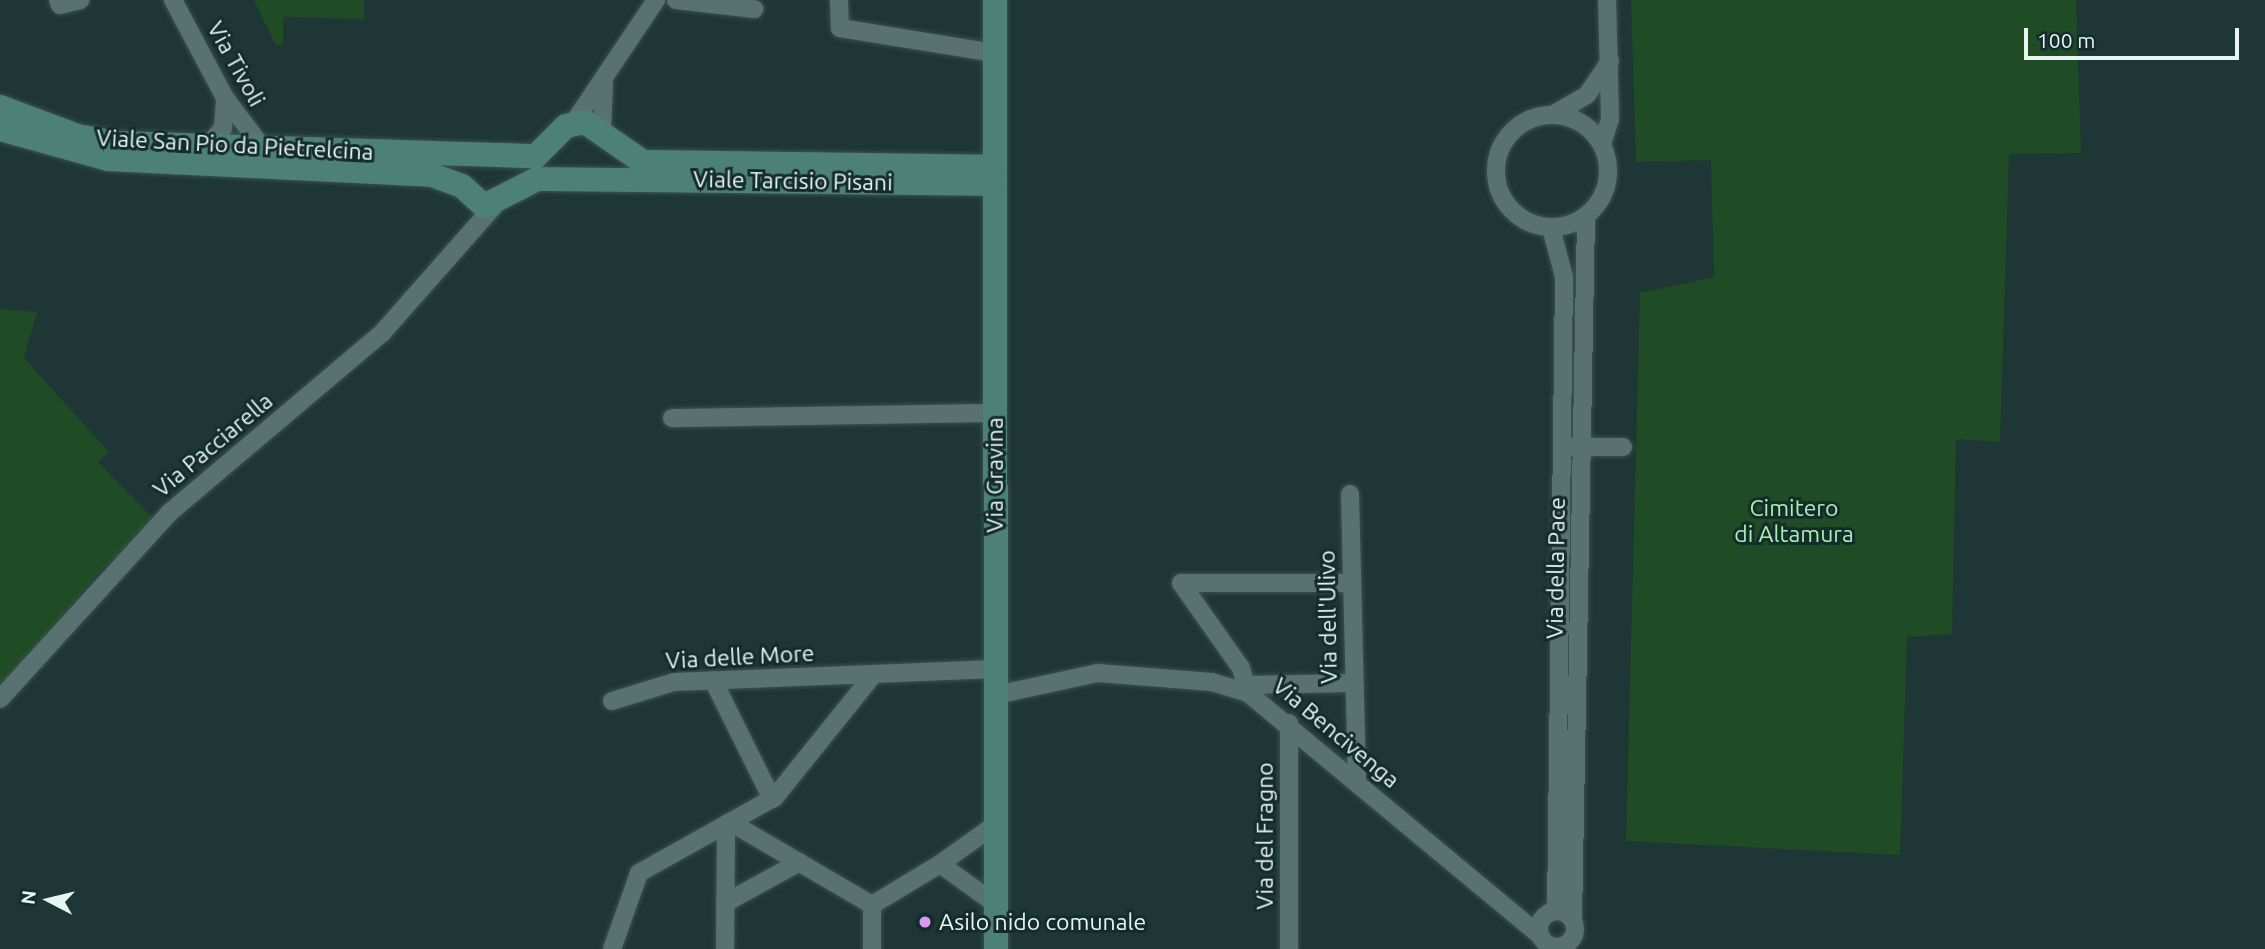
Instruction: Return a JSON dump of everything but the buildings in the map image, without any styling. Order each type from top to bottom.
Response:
[{"type":"main road","name":"Via Gravina","points":[[995,0],[996,949]]},
{"type":"main road","name":"Viale San Pio da Pietrelcina","points":[[0,107],[77,136],[208,146],[475,155],[537,156],[574,122]]},
{"type":"main road","name":"Viale Tarcisio Pisani","points":[[574,122],[606,136],[643,162],[995,176]]},
{"type":"main road","name":"Viale San Pio da Pietrelcina","points":[[0,129],[108,159],[432,174],[476,197]]},
{"type":"main road","points":[[590,178],[608,163],[606,136]]},
{"type":"main road","points":[[475,155],[464,169],[476,197]]},
{"type":"main road","name":"Viale Tarcisio Pisani","points":[[476,197],[537,179],[995,176]]},
{"type":"street","points":[[59,3],[80,0]]},
{"type":"street","name":"Via Tivoli","points":[[173,0],[225,98],[262,148]]},
{"type":"street","points":[[574,122],[604,83],[656,0]]},
{"type":"street","points":[[676,0],[754,9]]},
{"type":"street","points":[[839,0],[840,28],[995,53]]},
{"type":"street","points":[[1607,0],[1610,61],[1610,119],[1602,144],[1605,191],[1586,217],[1551,228],[1508,208],[1496,162],[1510,133],[1554,114],[1587,95],[1610,61]]},
{"type":"street","points":[[604,83],[606,136]]},
{"type":"street","points":[[208,146],[223,128],[225,98]]},
{"type":"street","points":[[1554,114],[1573,119],[1602,144]]},
{"type":"street","name":"Via Pacciarella","points":[[0,699],[169,513],[382,333],[468,239],[476,197]]},
{"type":"street","name":"Via della Pace","points":[[1567,941],[1586,217]]},
{"type":"street","name":"Via della Pace","points":[[1551,228],[1564,278],[1564,447],[1556,911]]},
{"type":"street","points":[[672,418],[995,413]]},
{"type":"street","points":[[1564,447],[1623,447]]},
{"type":"street","name":"Via dell'Ulivo","points":[[1350,494],[1357,781]]},
{"type":"street","points":[[1352,583],[1181,583],[1247,689],[1354,683]]},
{"type":"street","name":"Via delle More","points":[[612,701],[655,685],[713,680],[996,669]]},
{"type":"street","name":"Via Bencivenga","points":[[996,695],[1098,673],[1212,682],[1247,689],[1534,928],[1567,941]]},
{"type":"street","points":[[612,949],[639,873],[772,799],[873,675]]},
{"type":"street","points":[[713,680],[772,799]]},
{"type":"street","name":"Via del Fragno","points":[[1289,723],[1289,949]]},
{"type":"street","points":[[728,823],[872,905]]},
{"type":"street","points":[[725,949],[728,823]]},
{"type":"street","points":[[872,905],[940,864],[996,824]]},
{"type":"street","points":[[725,903],[800,862]]},
{"type":"street","points":[[940,864],[997,905]]},
{"type":"street","points":[[872,905],[872,949]]},
{"type":"street","points":[[1534,928],[1556,911],[1567,941]]},
{"type":"green space","points":[[254,0],[364,0],[364,19],[283,17],[283,46],[275,44]]},
{"type":"green space","name":"Cimitero di Altamura","points":[[1631,0],[2076,0],[2081,153],[2009,154],[2000,442],[1956,439],[1952,634],[1907,637],[1900,855],[1626,841],[1640,293],[1714,277],[1711,160],[1636,162]]},
{"type":"green space","points":[[0,309],[37,312],[24,358],[109,452],[98,462],[156,521],[100,571],[0,690]]},
{"type":"place","name":"Asilo nido comunale","points":[[925,922]]}]
